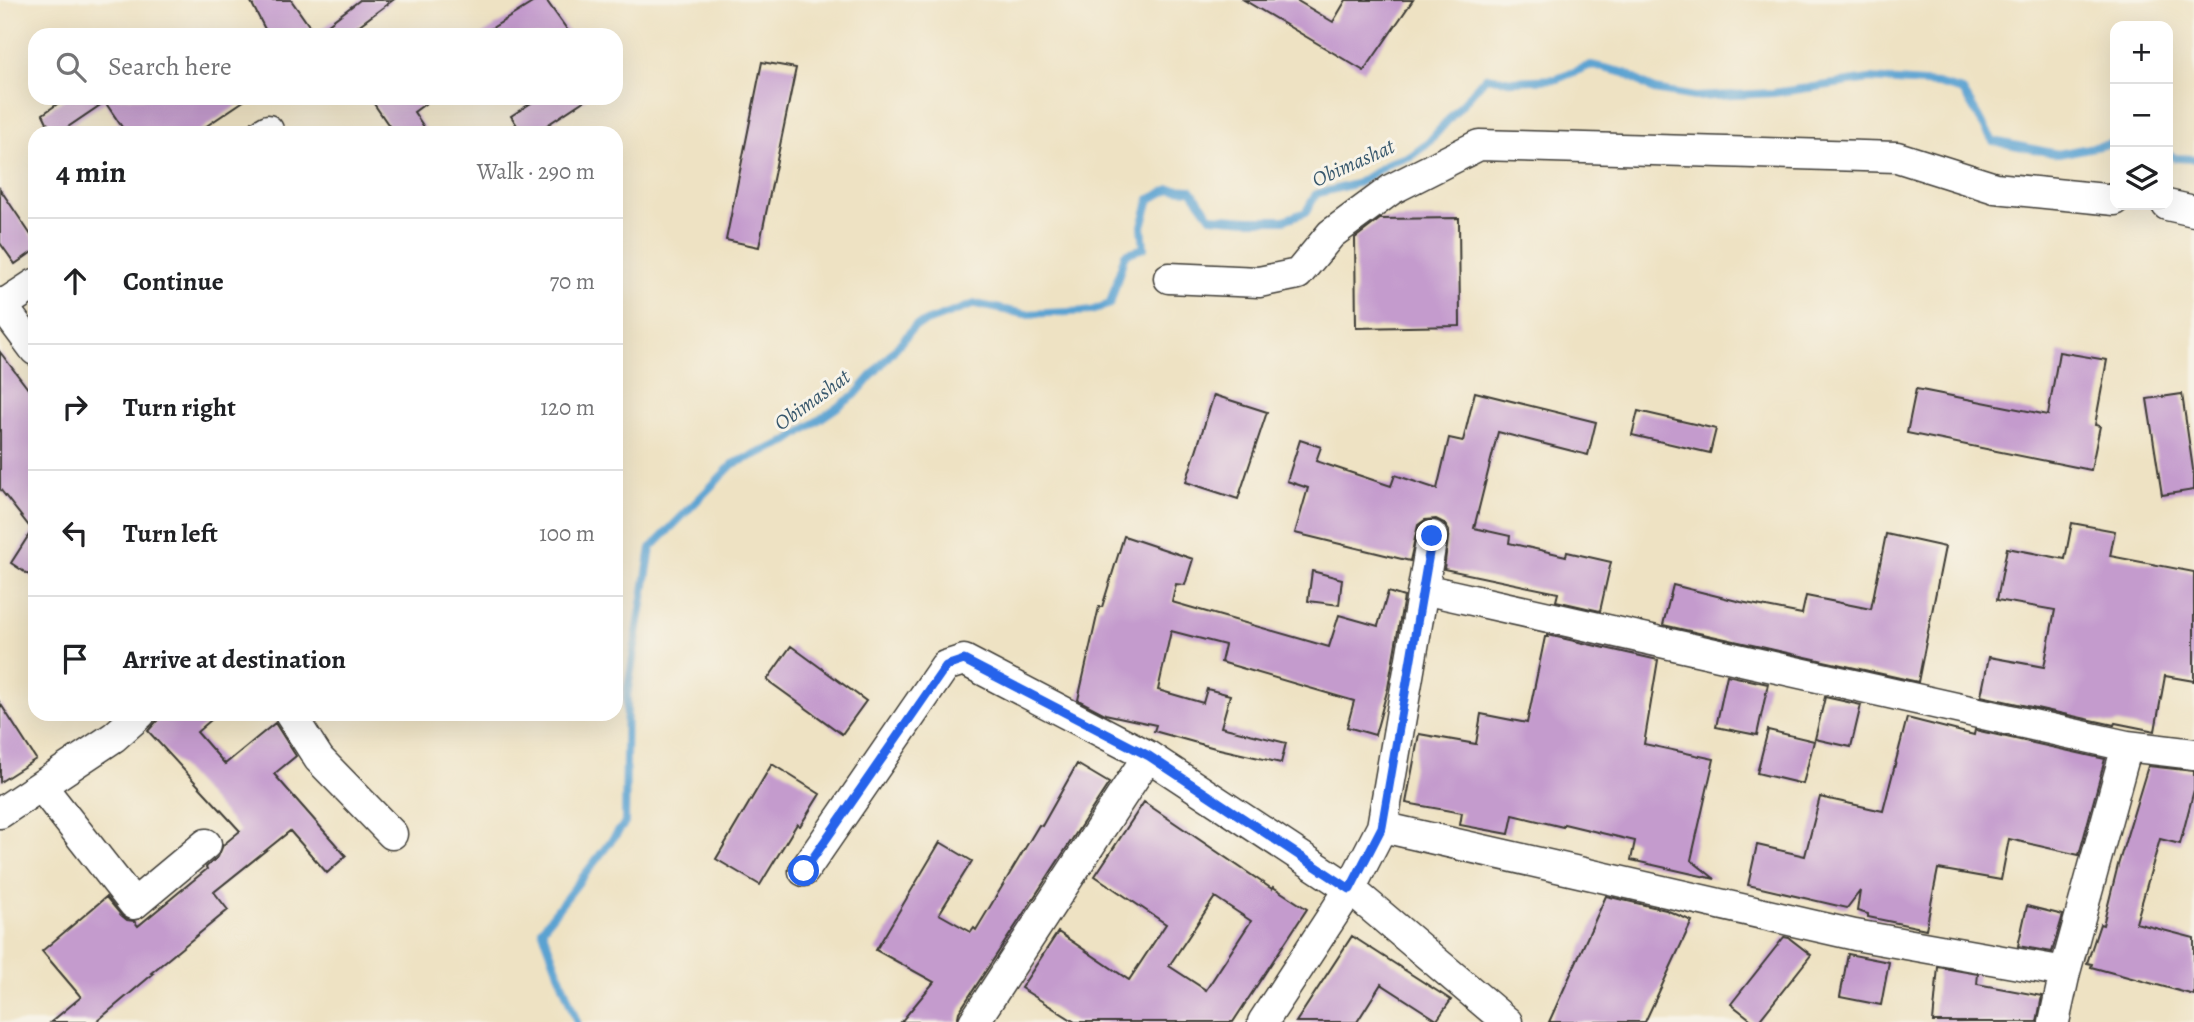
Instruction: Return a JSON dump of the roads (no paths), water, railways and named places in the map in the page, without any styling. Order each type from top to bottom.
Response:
[{"type":"street","points":[[1170,278],[1259,282],[1298,274],[1331,234],[1392,189],[1479,145],[1897,157],[1995,188],[2110,200]]},
{"type":"street","points":[[2173,206],[2194,211]]},
{"type":"street","points":[[28,288],[1,305],[28,341]]},
{"type":"street","points":[[1263,1022],[1350,889],[1382,827],[1432,536]]},
{"type":"street","points":[[1423,589],[2127,746],[2194,754]]},
{"type":"street","points":[[804,871],[946,666],[964,660],[1149,756],[1350,889],[1507,1022]]},
{"type":"street","points":[[0,813],[114,737],[132,721]]},
{"type":"street","points":[[295,721],[319,759],[392,834]]},
{"type":"street","points":[[2054,1022],[2065,972],[2127,746]]},
{"type":"street","points":[[975,1022],[1149,756]]},
{"type":"street","points":[[42,787],[134,904],[206,844]]},
{"type":"street","points":[[1382,827],[1855,935],[2065,972]]},
{"type":"waterway","name":"Obimashat","points":[[577,1022],[542,929],[625,823],[627,694],[651,548],[733,464],[788,441],[855,395],[915,326],[975,304],[1025,314],[1091,311],[1110,304],[1125,254],[1144,248],[1142,226],[1150,199],[1170,189],[1191,190],[1211,217],[1284,220],[1306,212],[1316,194],[1358,183],[1390,162],[1411,156],[1427,144],[1486,77],[1512,81],[1557,79],[1591,65],[1625,73],[1654,90],[1695,97],[1773,93],[1870,79],[1937,84],[1963,91],[1993,141],[2058,154],[2110,144]]},
{"type":"waterway","name":"Obimashat","points":[[2173,157],[2194,159]]}]
